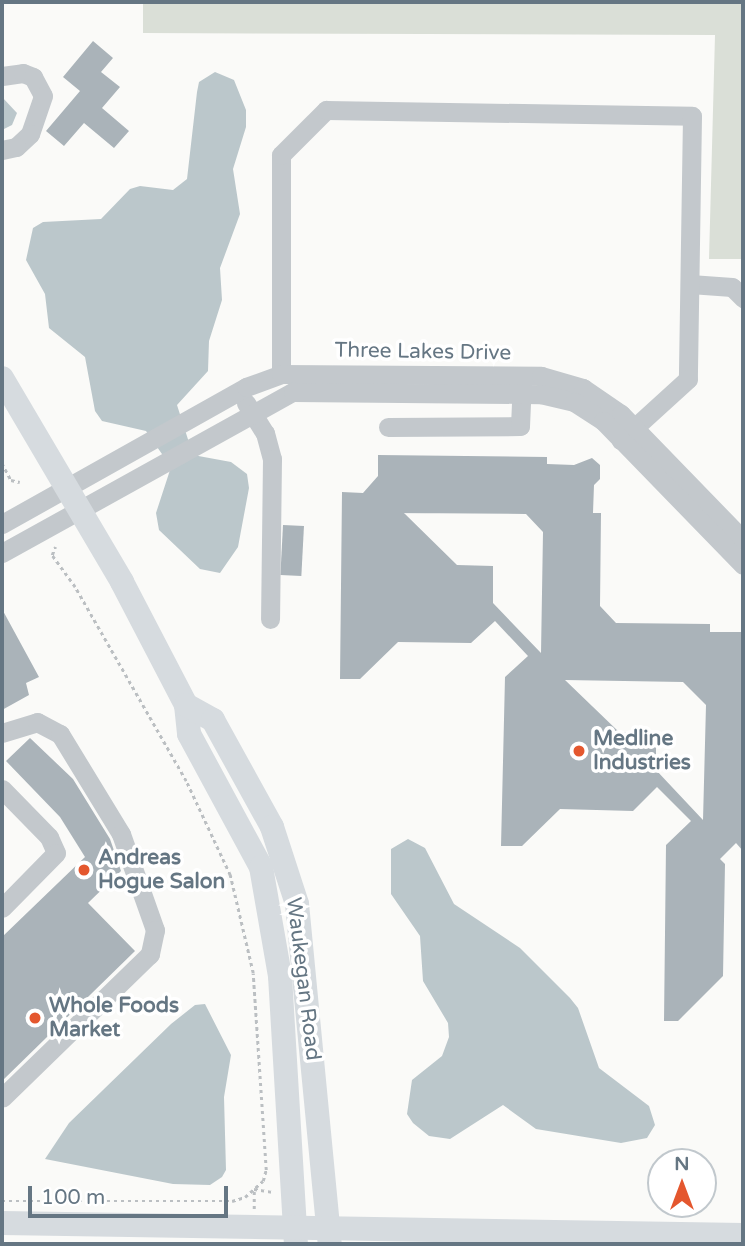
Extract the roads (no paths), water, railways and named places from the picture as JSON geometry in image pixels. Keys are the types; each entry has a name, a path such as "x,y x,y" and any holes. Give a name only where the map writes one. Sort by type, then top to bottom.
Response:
{"main road":[{"name":"Waukegan Road","path":"2,378 81,510 186,705 188,734 261,867 279,976 296,1236"},
{"name":"Waukegan Road","path":"186,705 213,720 272,827 297,904 329,1236"},
{"path":"2,1223 296,1236 743,1235"}],"street":[{"path":"2,76 23,73 33,77 43,96 30,134 16,147 2,150"},
{"path":"281,374 281,155 326,110 692,116 688,379 628,434"},
{"path":"690,284 732,287 743,298"},
{"name":"Three Lakes Drive","path":"2,524 240,391 281,374 522,385 559,397 587,408 628,434 743,540"},
{"path":"388,427 520,426 522,385"},
{"name":"Three Lakes Drive","path":"2,553 251,412 293,392 522,385"},
{"path":"240,391 265,433 272,459 270,619"},
{"name":"Three Lakes Drive","path":"628,434 743,565"},
{"path":"2,733 37,722 60,734 121,834 155,930 150,954 2,1098"},
{"path":"2,789 49,837 56,853 2,908"}],"place":[{"name":"Medline Industries","path":"579,751"},
{"name":"Andreas Hogue Salon","path":"84,870"},
{"name":"Whole Foods Market","path":"35,1018"}]}
